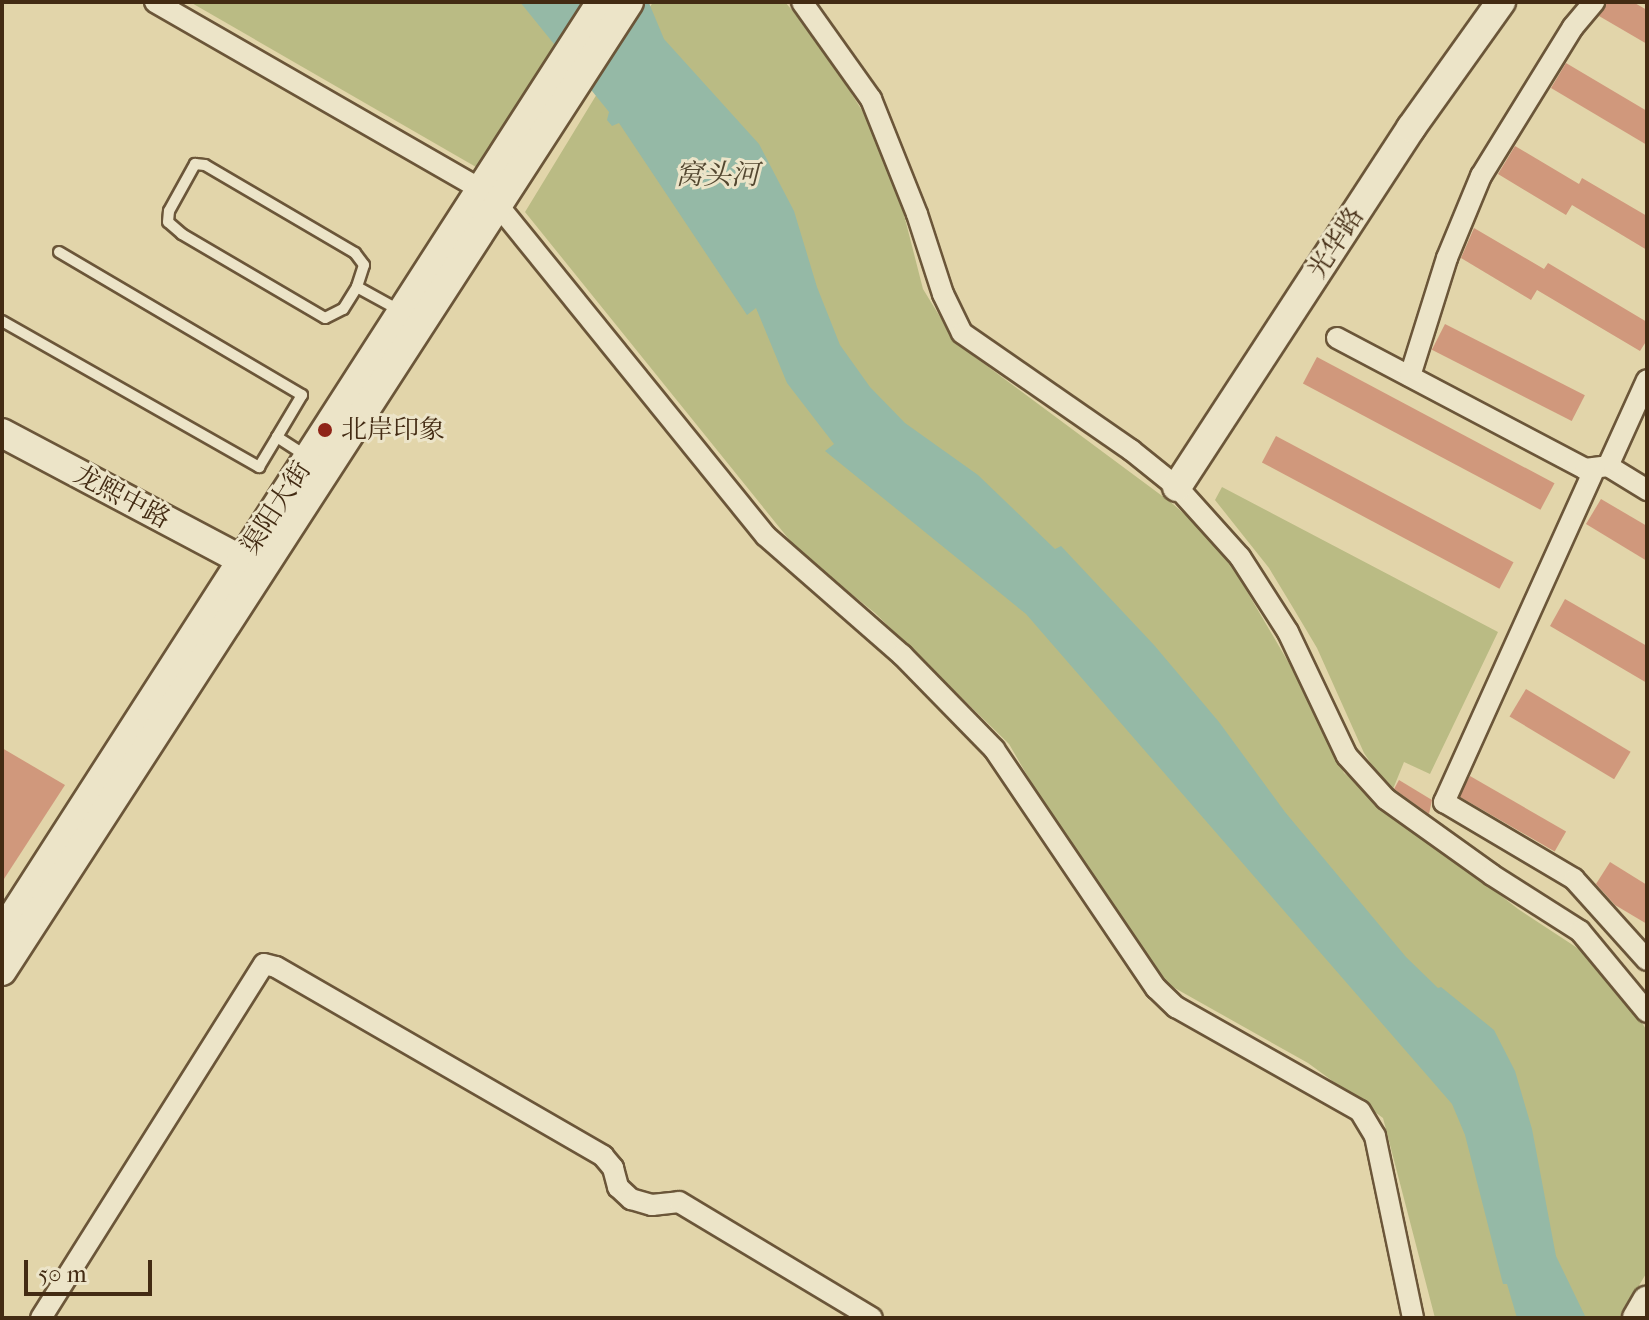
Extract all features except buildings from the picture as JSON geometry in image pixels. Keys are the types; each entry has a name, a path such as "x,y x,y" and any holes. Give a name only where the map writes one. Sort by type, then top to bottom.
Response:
{"main road":[{"name":"渠阳大街","path":"2,971 488,196 566,78 601,2"},
{"path":"566,78 629,2"},
{"name":"光华路","path":"1177,487 1411,128 1501,2"},
{"name":"渠阳大街","path":"2,933 401,311 488,196"},
{"name":"龙熙中路","path":"2,433 242,560"},
{"path":"1637,1318 1647,1301"}],"street":[{"path":"155,2 488,196 766,536 902,655 994,749 1156,988 1176,1007 1360,1111 1375,1136 1413,1318"},
{"path":"802,2 871,99 917,214 943,294 962,333 1131,450 1177,487 1240,557 1288,632 1347,756 1386,799 1492,875 1580,931 1647,1012"},
{"path":"1410,376 1447,258 1481,176 1573,27 1594,2"},
{"path":"1337,338 1585,469 1602,467 1647,490"},
{"path":"1647,380 1602,467 1444,802 1574,879 1647,960"},
{"path":"41,1318 264,964 276,967 603,1156 613,1168 618,1187 631,1199 652,1205 679,1202 872,1318"}],"lane":[{"path":"195,164 205,165 355,253 364,265 357,287 343,309 325,318 182,234 168,222 169,211 195,164"},
{"path":"2,321 259,467 302,395 59,252"},
{"path":"357,287 401,311"},
{"path":"277,437 308,457"}],"green space":[{"path":"190,2 584,2 476,167"},
{"path":"653,2 785,2 819,42 868,120 901,203 923,289 956,343 1173,504 1221,547 1304,689 1344,773 1518,909 1585,953 1638,1016 1647,1031 1647,1272 1620,1318 1435,1318 1383,1118 1308,1063 1164,982 1064,839 1009,744 875,613 800,553 525,212"},
{"path":"1222,487 1498,632 1430,774 1404,762 1391,794 1364,753 1317,648 1292,606 1269,568 1215,500"}],"water":[{"name":"窝头河","path":"520,2 649,3 664,39 759,144 794,211 817,287 840,345 870,387 905,423 978,475 1055,549 1061,546 1154,645 1219,722 1285,812 1406,957 1438,988 1441,987 1494,1030 1515,1071 1532,1129 1556,1256 1586,1318 1517,1318 1507,1284 1503,1284 1465,1135 1452,1104 1026,614 825,451 834,444 787,383 756,308 747,315 619,123 612,126 607,120 609,112"}],"place":[{"name":"北岸印象","path":"325,430"}]}
